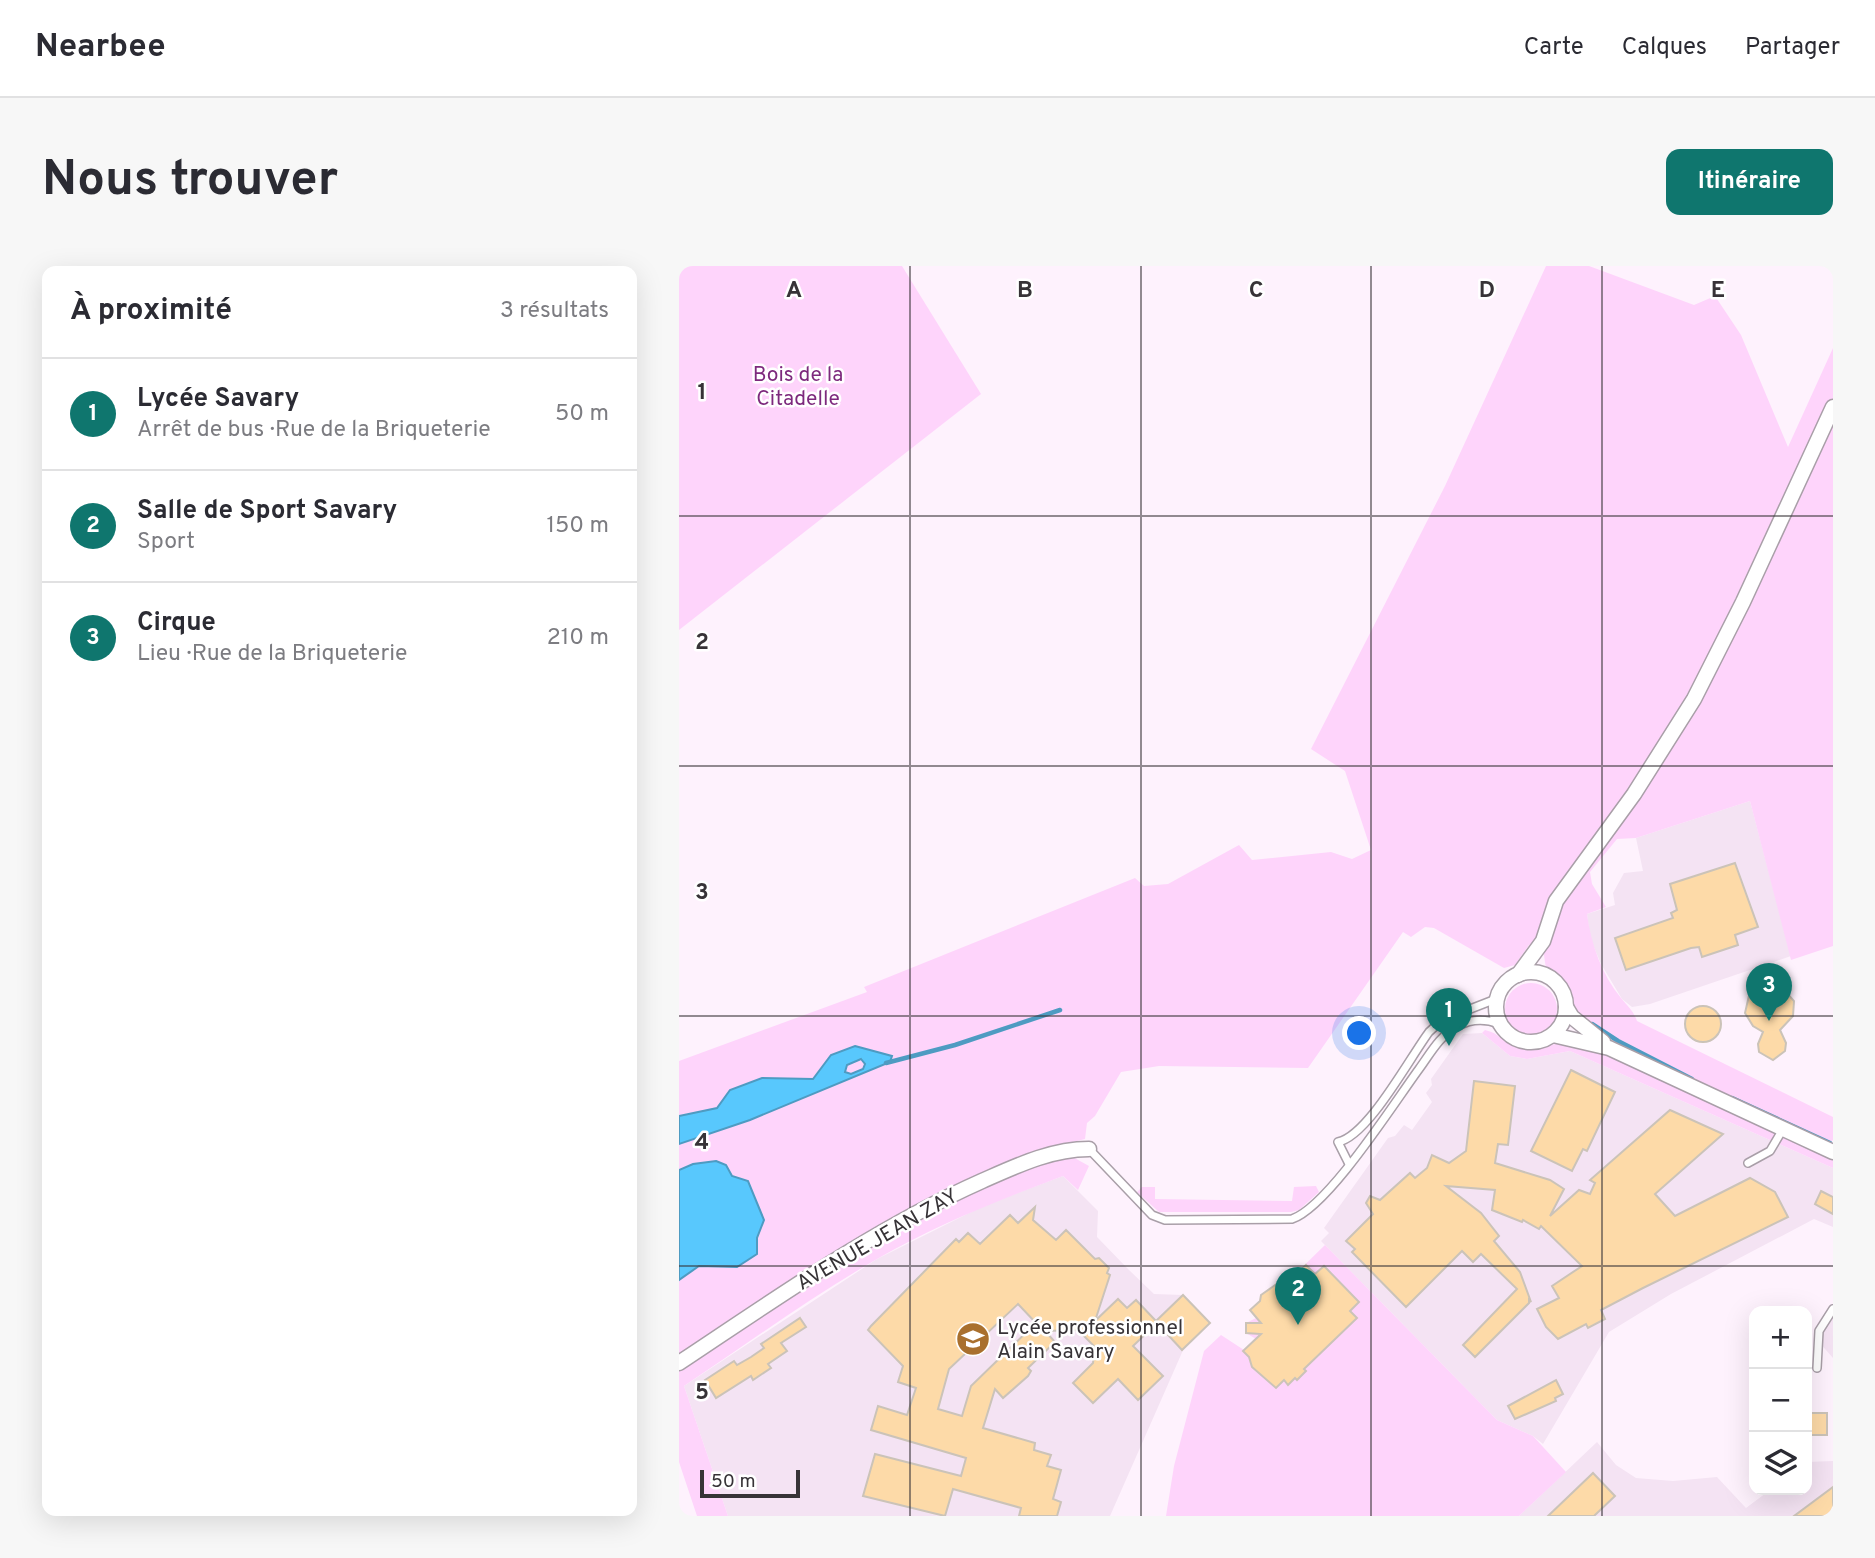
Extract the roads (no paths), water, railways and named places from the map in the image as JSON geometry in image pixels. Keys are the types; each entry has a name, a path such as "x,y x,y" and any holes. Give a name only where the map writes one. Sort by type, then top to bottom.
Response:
{"street":[{"path":"1547,976 1543,962 1543,941 1556,901 1635,794 1694,699 1743,602 1833,407"},
{"path":"1518,975 1543,941"},
{"path":"1566,1007 1563,1023 1553,1035 1539,1042 1523,1042 1509,1036 1499,1024 1496,999 1506,982 1518,975 1533,972 1547,976 1560,987 1566,1007 1583,1027 1609,1048"},
{"path":"1553,1035 1609,1048 1833,1152"},
{"name":"AVENUE JEAN ZAY","path":"679,1363 822,1269 931,1203 1045,1156 1071,1149 1089,1149"}],"lane":[{"path":"1349,1164 1338,1142 1349,1140 1367,1124 1429,1032 1442,1020 1496,999"},
{"path":"1089,1149 1104,1168 1122,1182 1152,1215 1165,1220 1292,1219 1301,1216 1316,1203 1349,1164 1445,1035 1472,1021 1499,1024"},
{"path":"1748,1163 1770,1151 1783,1129"},
{"path":"1817,1368 1819,1331 1833,1309"}],"water":[{"path":"855,1046 892,1056 890,1062 750,1120 679,1144 679,1116 717,1108 730,1090 762,1078 813,1079 831,1055","holes":["861,1059 865,1064 863,1069 851,1074 845,1072 847,1065"]},
{"path":"716,1161 726,1165 732,1176 748,1181 764,1220 757,1238 757,1254 737,1267 699,1266 679,1280 679,1170 693,1164"}],"waterway":[{"path":"886,1063 955,1045 1060,1010"},
{"path":"1592,1024 1618,1041 1692,1079"},
{"path":"1732,1098 1830,1143"}],"place":[{"name":"Cirque","path":"1769,1021"},
{"name":"Lycée Savary","path":"1449,1046"},
{"name":"Salle de Sport Savary","path":"1298,1325"},
{"name":"Lycée professionnel Alain Savary","path":"973,1339"}],"park label":[{"name":"Bois de la Citadelle","path":"798,386"}]}
